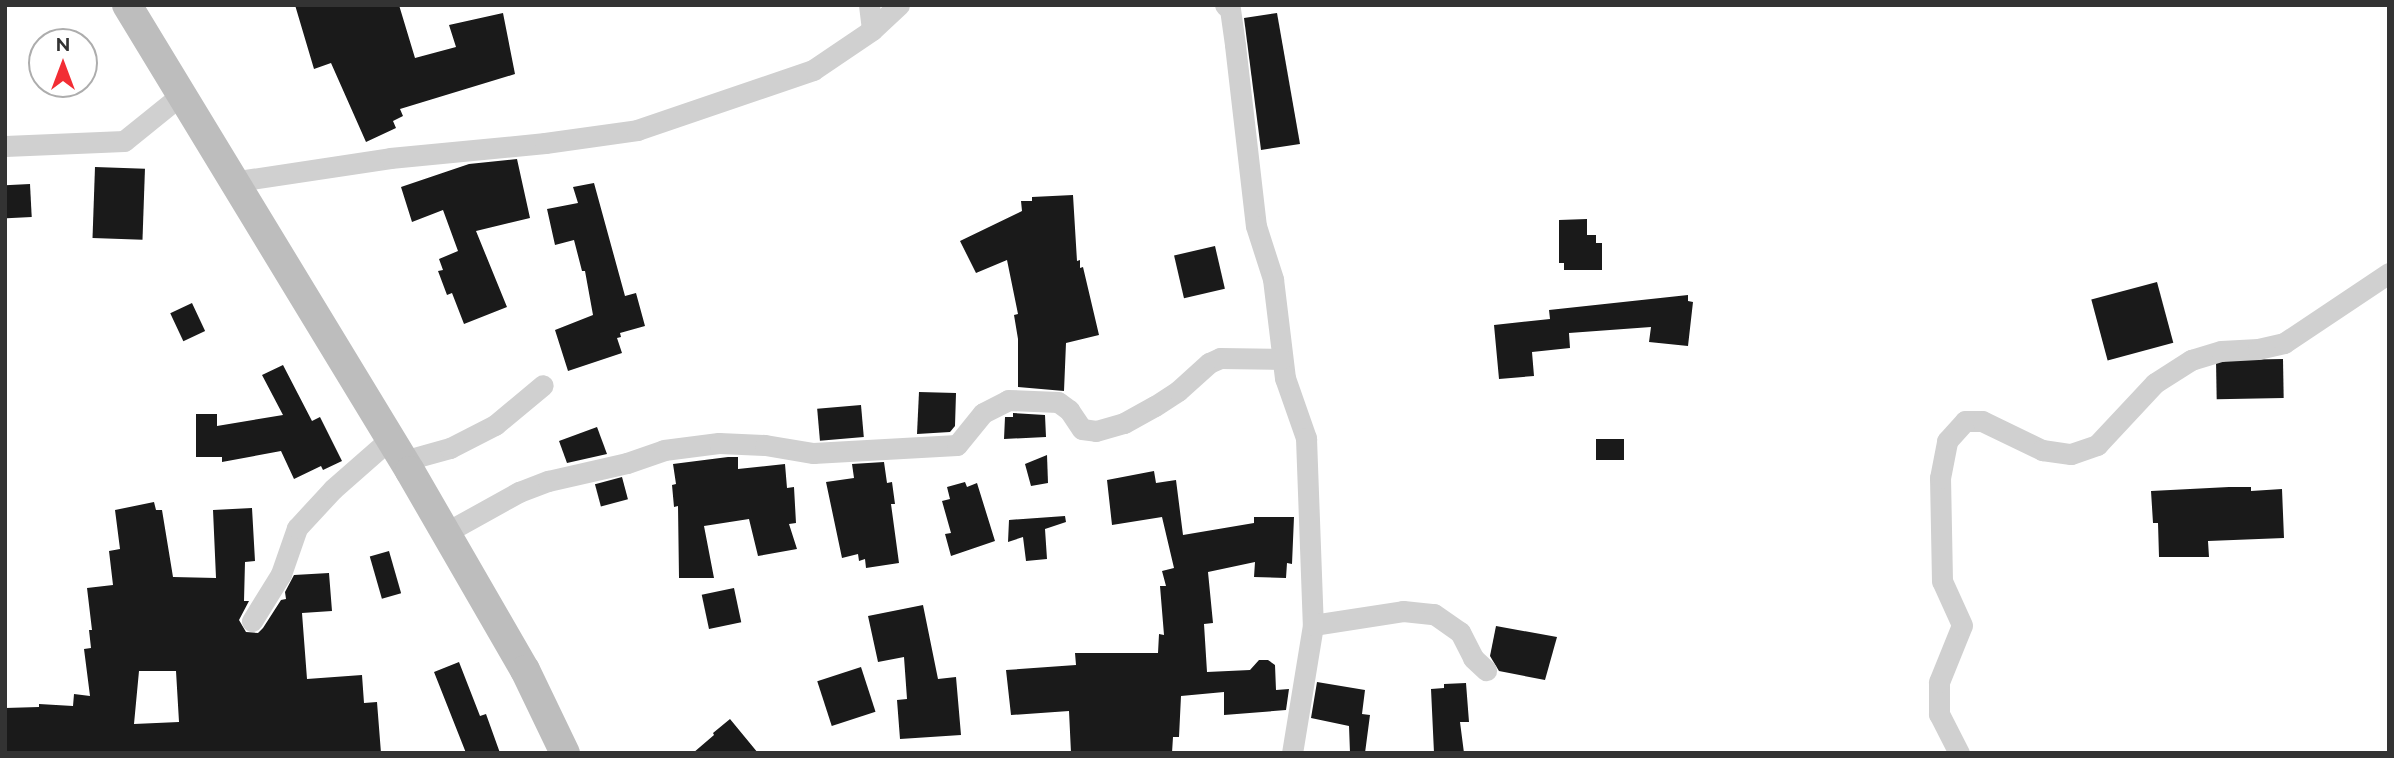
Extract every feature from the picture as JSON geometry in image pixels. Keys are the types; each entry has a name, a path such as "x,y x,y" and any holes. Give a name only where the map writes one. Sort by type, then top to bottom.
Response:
{"main road":[{"path":"127,5 445,533 525,670 565,753"}],"street":[{"path":"869,5 872,30"},
{"path":"233,182 390,158 545,143 637,130 813,70 872,30 900,5"},
{"path":"1228,7 1256,226 1273,279 1285,378 1306,438 1313,625 1292,753"},
{"path":"5,146 124,141 181,95"},
{"path":"1959,753 1939,713 1939,682 1962,625 1942,581 1940,478 1947,441 1965,421 1982,421 2042,450 2071,454 2097,445 2155,383 2191,360 2221,351 2258,349 2284,343 2389,273"},
{"path":"445,533 519,492 548,481 627,463 664,450 719,443 813,453 957,444 983,413 1008,400 1058,402 1069,410 1082,429 1096,430 1124,423 1155,406 1220,358 1282,359"},
{"path":"252,621 281,574 298,528 333,489 396,450 450,448 495,425 543,385"},
{"path":"1313,625 1403,611 1434,614 1460,632 1473,657 1486,670"}],"building":[{"path":"295,5 399,5 415,58 456,47 449,25 503,13 515,74 400,109 403,116 393,121 396,128 366,142 331,63 314,69"},
{"path":"1277,13 1300,144 1261,150 1244,18"},
{"path":"517,159 530,218 476,231 507,307 464,324 452,293 447,295 438,271 443,270 439,259 458,251 443,210 412,222 401,187 469,164"},
{"path":"95,167 145,169 142,240 93,238"},
{"path":"594,183 625,296 636,293 645,326 620,333 621,337 617,338 622,353 568,371 555,330 593,315 585,271 582,271 574,240 555,245 547,209 578,203 573,187"},
{"path":"30,184 32,217 7,218 5,185"},
{"path":"1073,195 1077,261 1080,260 1080,268 1083,267 1099,335 1066,343 1064,391 1018,387 1018,339 1014,315 1018,314 1007,260 976,273 960,241 1022,211 1021,201 1032,201 1032,197"},
{"path":"1587,219 1587,235 1596,235 1596,243 1602,243 1602,270 1564,270 1564,263 1559,263 1559,220"},
{"path":"1215,246 1225,289 1184,298 1174,255"},
{"path":"2157,282 2173,343 2108,360 2091,300"},
{"path":"1688,295 1688,301 1693,302 1688,346 1649,342 1651,327 1569,333 1570,348 1532,352 1534,376 1499,379 1494,325 1550,319 1549,310"},
{"path":"192,303 205,331 183,341 170,313"},
{"path":"2283,359 2284,398 2217,399 2216,360"},
{"path":"283,365 312,421 320,417 342,461 323,470 321,466 294,479 281,451 222,462 222,457 196,457 196,414 217,414 217,426 283,415 262,375"},
{"path":"919,392 956,393 955,426 950,432 917,434"},
{"path":"861,405 864,437 820,441 817,409"},
{"path":"1013,413 1045,415 1046,437 1004,439 1005,417 1013,417"},
{"path":"597,427 607,454 567,463 559,441"},
{"path":"1596,439 1624,439 1624,460 1596,460"},
{"path":"1047,455 1048,483 1031,486 1025,464"},
{"path":"738,457 738,469 785,464 787,488 794,487 796,523 789,524 797,549 758,556 749,519 704,526 714,578 679,578 678,506 674,507 672,485 676,484 673,464"},
{"path":"884,462 887,483 892,482 895,504 891,504 899,563 866,568 865,559 859,561 858,554 842,558 826,482 854,478 852,464"},
{"path":"1154,471 1156,483 1176,480 1183,535 1254,523 1254,517 1294,517 1292,564 1287,563 1286,578 1254,577 1255,562 1208,572 1213,623 1204,624 1207,672 1250,670 1259,660 1268,660 1275,665 1276,690 1289,689 1286,710 1224,715 1224,692 1181,696 1179,737 1173,737 1172,753 1071,753 1069,711 1011,715 1006,670 1076,665 1075,653 1158,653 1159,634 1164,635 1160,586 1166,586 1162,571 1174,568 1162,517 1112,525 1107,480"},
{"path":"622,477 628,499 601,506 595,484"},
{"path":"965,482 967,487 977,483 995,541 951,556 945,534 951,533 942,501 950,499 947,487"},
{"path":"2251,487 2251,491 2282,489 2284,538 2208,541 2209,557 2159,557 2158,523 2153,523 2151,491"},
{"path":"154,502 156,510 162,510 173,577 216,578 213,510 252,508 255,561 245,562 244,601 249,601 239,620 246,632 258,633 263,628 281,600 286,599 285,592 294,575 329,573 332,611 302,613 307,679 362,675 364,703 377,702 381,753 5,751 5,708 39,707 39,704 73,706 74,694 90,696 84,649 91,648 89,630 92,630 87,588 113,585 109,551 120,549 115,510","holes":["139,671 176,671 179,722 134,724"]},
{"path":"1065,516 1066,522 1045,529 1047,559 1026,561 1023,537 1008,542 1009,520"},
{"path":"389,551 401,593 382,599 370,557"},
{"path":"734,588 741,622 709,629 702,595"},
{"path":"923,605 938,679 956,677 961,735 900,739 897,700 907,699 904,657 878,662 868,616"},
{"path":"1496,626 1557,637 1545,680 1499,671 1490,656"},
{"path":"459,662 480,716 486,714 500,753 466,753 434,672"},
{"path":"861,667 876,712 832,726 817,681"},
{"path":"1317,682 1365,690 1362,714 1370,715 1365,753 1350,753 1349,726 1311,718"},
{"path":"1466,683 1469,722 1460,722 1464,753 1434,753 1431,689 1444,688 1444,684"},
{"path":"730,719 758,753 693,753 714,735 713,733"}]}
